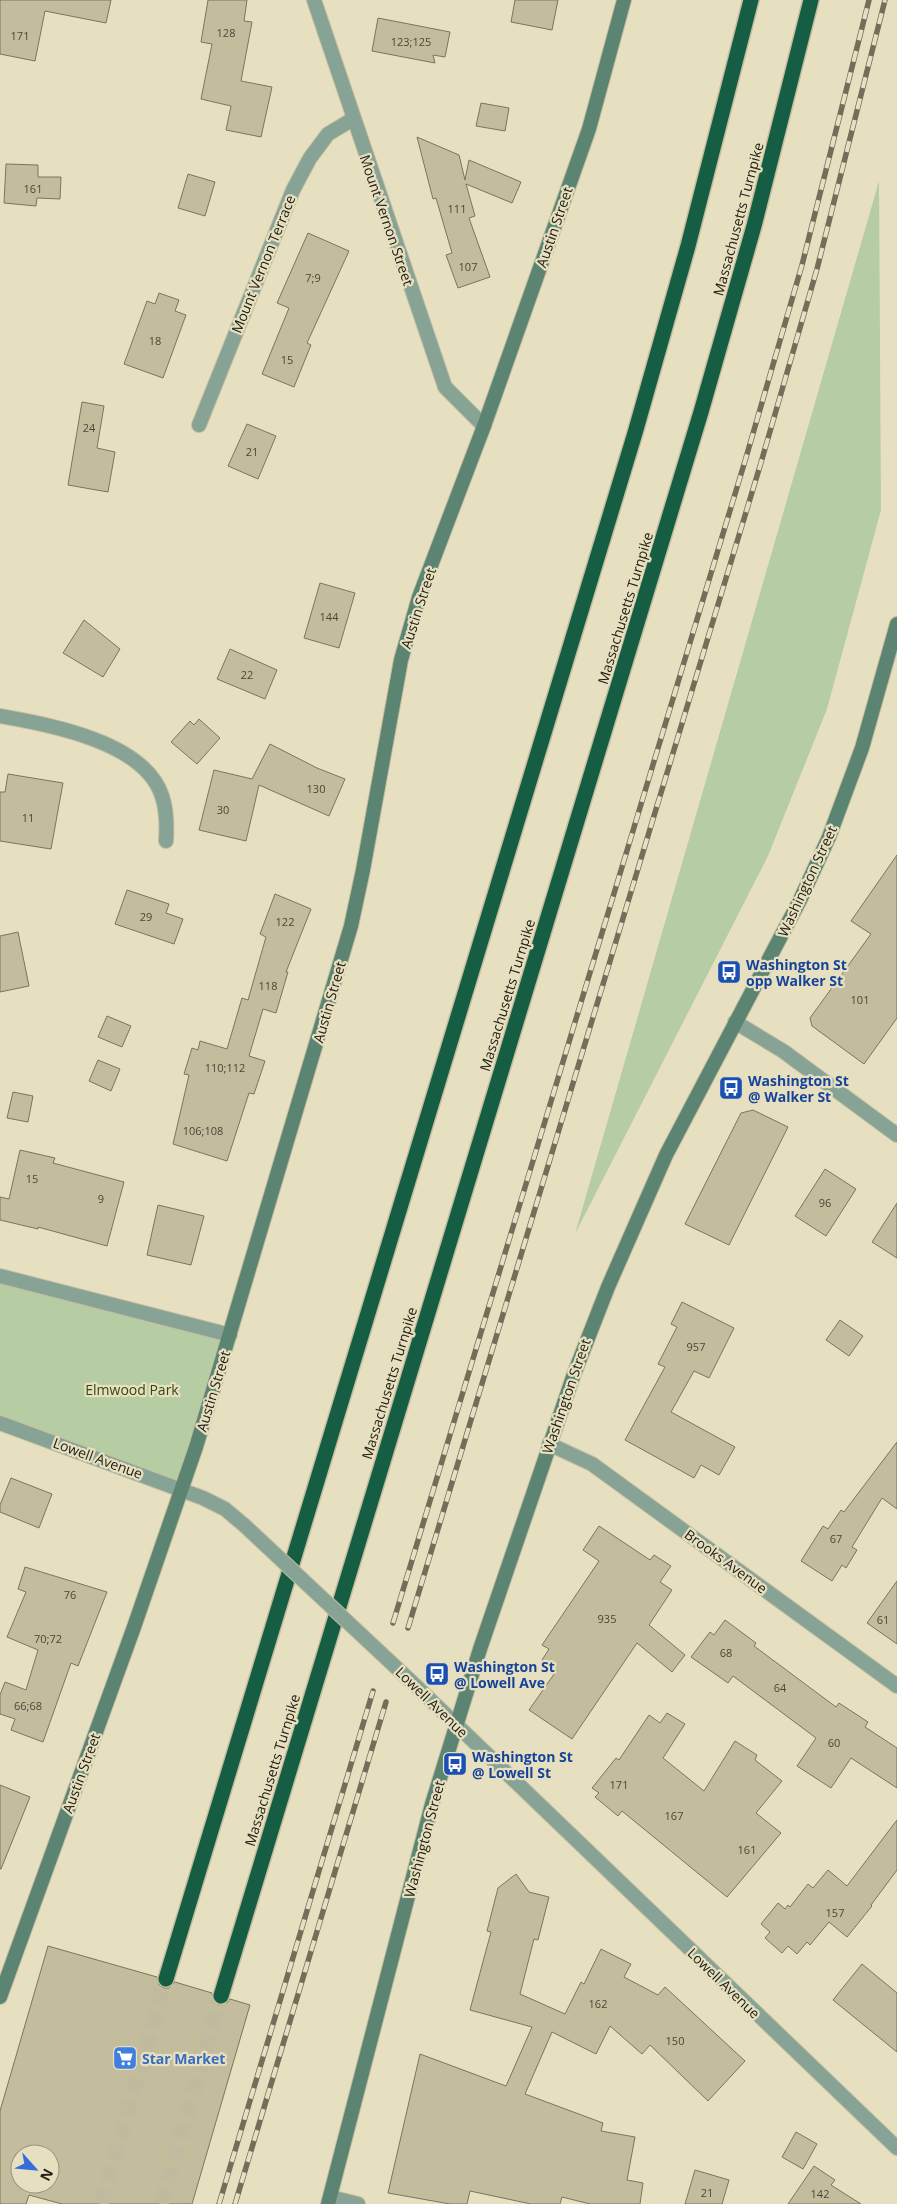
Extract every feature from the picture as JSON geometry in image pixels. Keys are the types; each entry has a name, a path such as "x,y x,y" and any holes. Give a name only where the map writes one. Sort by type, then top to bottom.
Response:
{"highway":[{"path":"166,1980 634,433 688,246 751,0"},
{"name":"Massachusetts Turnpike","path":"221,1996 704,402 754,226 810,0"}],"main road":[{"name":"Austin Street","path":"0,1997 182,1489 230,1335 351,926 401,660 420,597 484,426 589,129 624,0"},
{"name":"Washington Street","path":"329,2201 432,1804 480,1649 549,1444 590,1330 628,1239 677,1133 800,900 838,815 862,748 895,640 897,624"}],"street":[{"name":"Mount Vernon Street","path":"314,0 445,387 484,426"},
{"name":"Mount Vernon Terrace","path":"200,426 293,190 310,158 328,134 353,119"},
{"path":"0,716 56,729 100,742 120,749 137,760 152,777 162,794 167,816 166,841"},
{"path":"735,1022 778,1048 897,1135"},
{"path":"0,1276 230,1335"},
{"name":"Lowell Avenue","path":"0,1423 182,1489 214,1503 244,1525 417,1687 897,2148"},
{"name":"Brooks Avenue","path":"549,1444 592,1464 897,1686"},
{"path":"329,2201 358,2204"}],"green space":[{"path":"879,181 881,510 827,709 768,856 575,1234"},
{"name":"Elmwood Park","path":"0,1276 230,1335 182,1489 0,1423"}],"building":[{"path":"0,0 111,0 106,23 45,11 35,61 0,54"},
{"path":"208,0 247,0 244,21 252,22 241,81 272,87 261,137 226,130 231,106 201,99 212,44 201,42"},
{"path":"515,0 558,0 552,30 511,22"},
{"path":"378,18 450,32 445,57 433,55 435,63 372,51"},
{"path":"481,103 509,108 505,131 476,126"},
{"path":"417,137 459,155 465,180 469,160 521,182 512,203 466,184 475,216 469,218 490,277 458,288 446,255 452,253 436,198 433,199"},
{"path":"6,164 38,165 38,177 61,177 60,199 37,198 36,206 4,203"},
{"path":"188,174 215,182 205,216 178,208"},
{"path":"308,233 349,251 307,343 311,345 294,387 262,374 289,308 277,303"},
{"path":"159,293 179,300 175,311 186,315 163,378 124,364 147,301 155,304"},
{"path":"82,402 104,406 97,448 115,452 108,492 68,485"},
{"path":"247,424 276,436 258,479 228,466"},
{"path":"320,583 355,593 339,648 304,638"},
{"path":"84,620 120,649 103,677 63,653"},
{"path":"230,649 277,670 265,699 217,679"},
{"path":"199,719 220,738 197,764 171,742 190,721 194,725"},
{"path":"270,744 317,768 345,779 329,816 259,785 246,841 199,830 214,770 252,779"},
{"path":"8,774 63,783 51,849 0,841 0,792 5,792"},
{"path":"897,855 897,1018 864,1064 812,1026 810,1018 871,934 851,921"},
{"path":"127,890 169,904 166,913 183,919 174,944 115,924"},
{"path":"275,894 311,909 286,972 288,972 276,1013 263,1009 249,1056 265,1061 254,1094 249,1093 227,1161 173,1144 189,1075 184,1074 192,1048 198,1050 200,1041 227,1049 242,998 248,1000 266,937 260,934"},
{"path":"18,932 29,986 0,992 0,936"},
{"path":"107,1016 131,1026 122,1047 98,1037"},
{"path":"98,1060 120,1069 111,1091 89,1081"},
{"path":"13,1092 33,1096 28,1122 7,1118"},
{"path":"753,1110 788,1127 729,1245 685,1224 741,1113"},
{"path":"20,1150 55,1158 53,1163 124,1182 107,1246 38,1227 38,1229 0,1220 0,1197 9,1199"},
{"path":"825,1169 856,1189 826,1236 795,1216"},
{"path":"897,1203 897,1258 872,1242"},
{"path":"158,1205 204,1216 191,1265 147,1255"},
{"path":"682,1302 734,1328 709,1378 694,1371 671,1412 735,1447 719,1475 701,1465 694,1478 625,1440 665,1367 658,1364 677,1327 671,1324"},
{"path":"840,1320 863,1336 849,1356 826,1340"},
{"path":"897,1442 897,1509 882,1498 852,1547 857,1550 846,1568 842,1565 832,1581 801,1561 823,1526 828,1529 841,1510 844,1512"},
{"path":"11,1478 52,1494 39,1528 0,1512 0,1505"},
{"path":"599,1526 650,1560 654,1555 671,1566 660,1582 672,1590 649,1625 685,1655 672,1672 637,1643 572,1739 529,1710 557,1670 542,1660 549,1649 542,1645 599,1561 583,1550"},
{"path":"25,1567 107,1592 78,1666 71,1663 43,1742 11,1730 15,1719 0,1714 0,1695 5,1682 26,1690 38,1650 7,1637 26,1592 18,1589"},
{"path":"897,1581 897,1644 867,1623"},
{"path":"725,1620 756,1643 754,1646 836,1707 839,1703 868,1722 865,1727 897,1748 897,1788 851,1758 831,1788 797,1766 816,1738 733,1676 728,1683 691,1657 710,1632 714,1635"},
{"path":"667,1713 685,1724 663,1758 704,1791 735,1741 757,1755 755,1760 782,1781 756,1813 781,1833 727,1897 622,1811 618,1816 595,1797 599,1793 592,1788 616,1758 619,1760 649,1715 660,1723"},
{"path":"0,1785 30,1797 1,1869 0,1869"},
{"path":"897,1820 897,1870 847,1937 829,1922 810,1945 807,1942 797,1954 788,1946 782,1953 765,1938 770,1932 761,1924 778,1903 785,1909 788,1905 790,1907 808,1884 813,1888 828,1870 847,1886"},
{"path":"516,1874 529,1892 549,1897 538,1940 534,1939 520,1994 565,2014 581,1982 584,1984 601,1949 631,1964 624,1977 658,1995 665,1987 745,2061 708,2101 650,2045 642,2054 610,2026 596,2054 552,2032 525,2094 603,2123 601,2131 635,2137 627,2180 643,2183 640,2204 590,2204 562,2197 560,2204 531,2204 470,2191 467,2204 450,2204 388,2193 420,2054 506,2086 532,2027 470,2010 491,1932 487,1931 498,1888"},
{"name":"Star Market","path":"48,1946 157,1977 159,1985 164,1988 169,1988 175,1982 212,1993 214,2002 219,2005 227,2003 230,1999 250,2005 192,2204 62,2204 29,2195 26,2204 0,2204 0,2111"},
{"path":"862,1964 897,1993 897,2052 833,2000"},
{"path":"796,2132 817,2144 803,2169 782,2157"},
{"path":"814,2166 835,2180 831,2185 861,2204 788,2204"},
{"path":"695,2170 729,2180 722,2204 685,2204"}],"tunnel":[{"path":"101,2204 166,1979"},
{"path":"161,2204 221,1996"}],"railway":[{"path":"393,1623 745,461 802,265 869,0"},
{"path":"408,1628 760,466 817,269 885,0"},
{"path":"219,2204 373,1691"},
{"path":"235,2204 386,1702"}],"place":[{"name":"Washington St opp Walker St","path":"729,972"},
{"name":"Washington St @ Walker St","path":"731,1088"},
{"name":"Washington St @ Lowell Ave","path":"437,1674"},
{"name":"Washington St @ Lowell St","path":"455,1764"},
{"name":"Star Market","path":"125,2058"}]}
